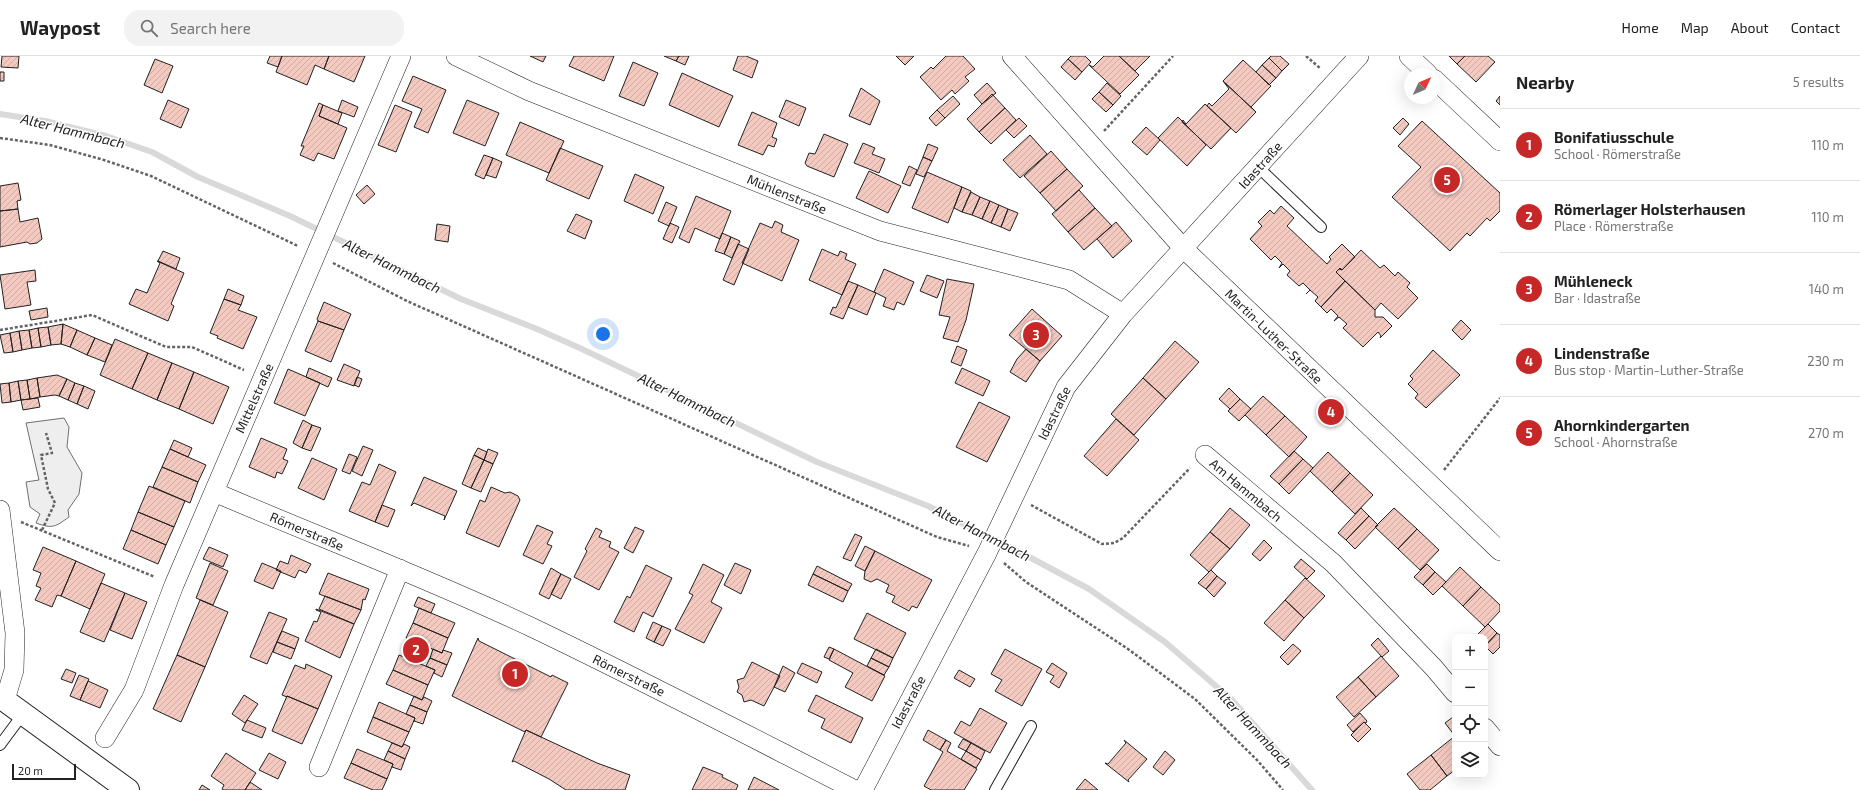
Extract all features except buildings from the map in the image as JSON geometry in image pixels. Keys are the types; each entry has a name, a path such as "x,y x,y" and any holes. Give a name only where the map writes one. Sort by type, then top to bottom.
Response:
{"main road":[{"path":"2,698 128,790"}],"street":[{"name":"Mittelstraße","path":"105,738 134,690 174,585 401,56"},
{"name":"Mühlenstraße","path":"456,56 529,91 880,231 1069,280 1123,314"},
{"name":"Martin-Luther-Straße","path":"1012,56 1184,249 1432,487 1499,549"},
{"name":"Idastraße","path":"863,790 988,549 1066,387 1123,314 1359,56"},
{"path":"1409,56 1422,68"},
{"path":"1440,85 1500,141"},
{"name":"Am Hammbach","path":"1206,456 1333,563 1434,668 1452,689"},
{"name":"Römerstraße","path":"214,492 400,569 530,626 648,684 855,790"},
{"path":"0,511 15,633 14,670 2,698"},
{"path":"319,767 400,569"},
{"path":"1488,732 1500,746"}],"lane":[{"path":"1258,167 1322,227"},
{"path":"0,745 23,714"},
{"path":"995,790 1032,726"}],"path":[{"path":"1092,144 1173,56"},
{"path":"0,138 50,144 151,176 319,250 407,301 937,536 988,549 1026,582 1128,649 1195,699 1257,760 1283,790"},
{"path":"0,330 92,315 166,346 192,347 263,378"},
{"path":"1432,487 1500,398"},
{"path":"42,530 55,503 48,489 42,455 52,452 46,433"},
{"name":"Am Hammbach","path":"1011,503 1102,544 1114,543 1123,538 1175,482 1206,456"},
{"path":"0,511 174,585"}],"shaded area":[{"path":"64,418 69,427 67,447 82,473 79,494 68,510 69,517 57,525 46,526 36,523 40,514 30,507 26,482 39,480 26,423"}],"waterway":[{"name":"Alter Hammbach","path":"0,114 45,121 106,136 152,152 198,177 290,216 461,299 537,329 582,349 817,462 928,506 1031,558 1089,589 1165,642 1232,700 1312,790"}],"place":[{"name":"Ahornkindergarten","path":"1447,180"},
{"name":"Mühleneck","path":"1036,335"},
{"name":"Lindenstraße","path":"1331,412"},
{"name":"Römerlager Holsterhausen","path":"416,650"},
{"name":"Bonifatiusschule","path":"515,674"}]}
